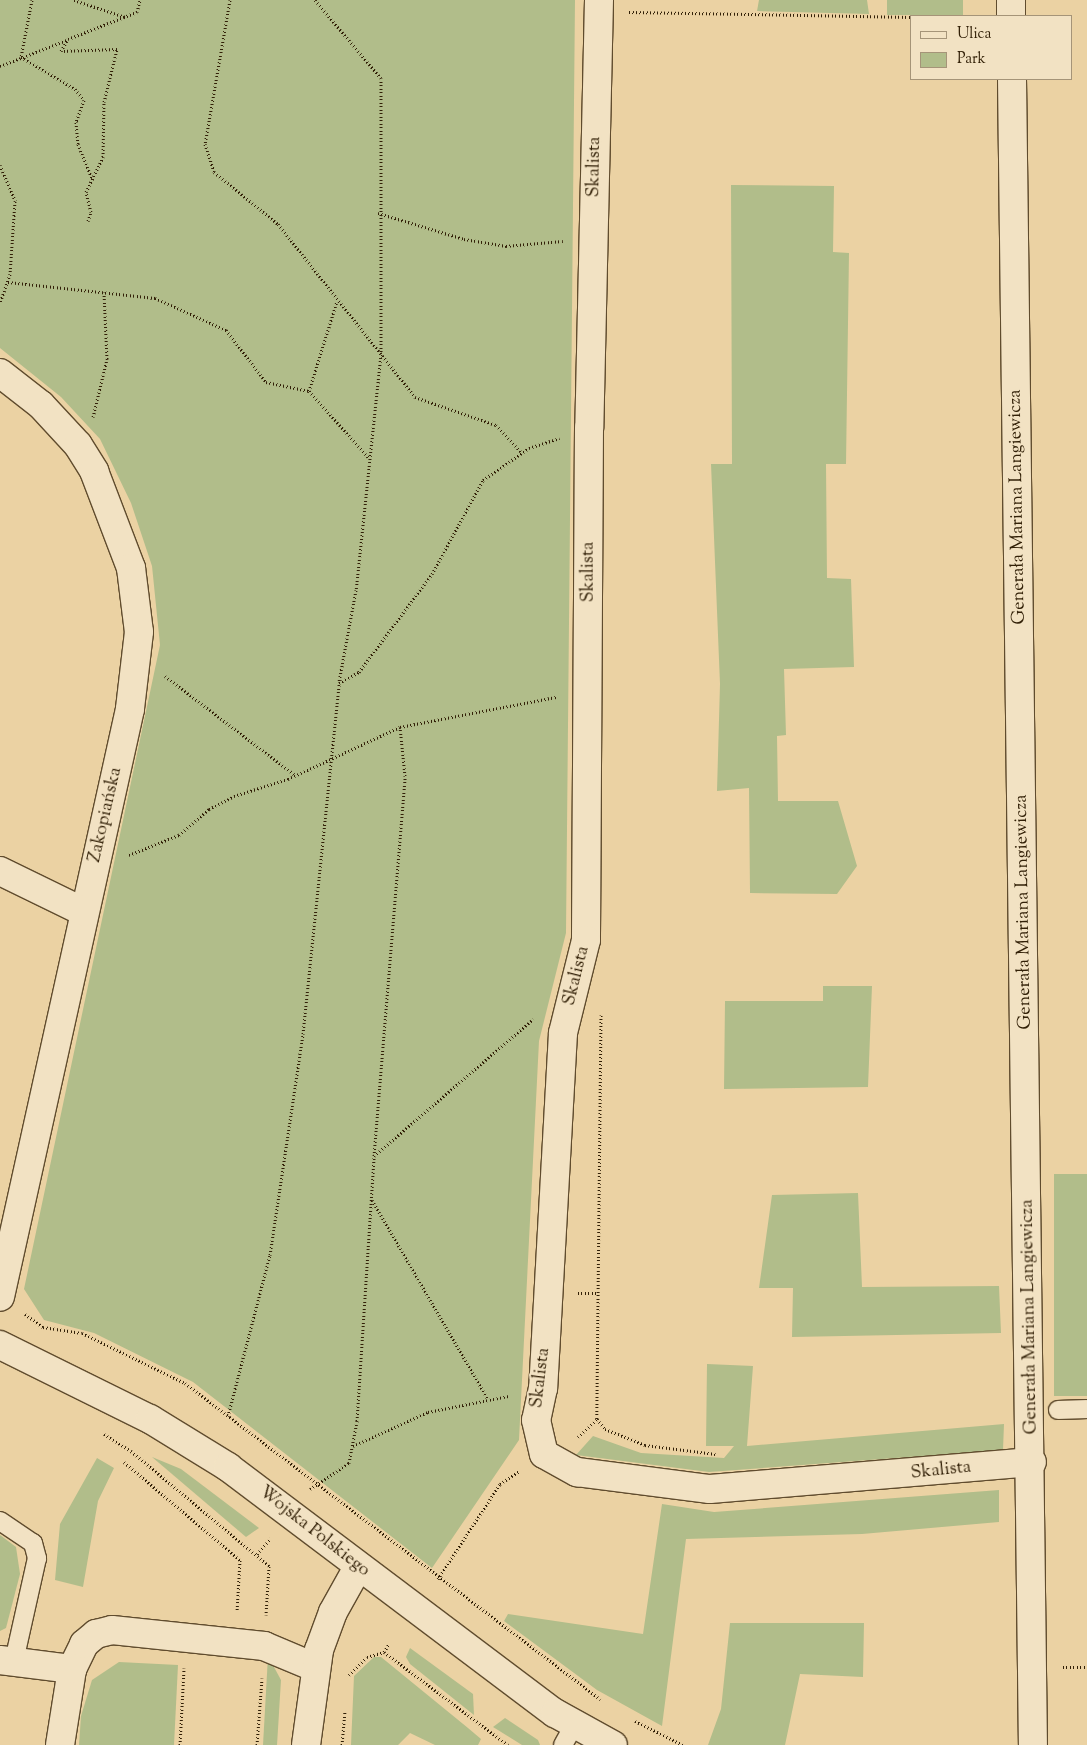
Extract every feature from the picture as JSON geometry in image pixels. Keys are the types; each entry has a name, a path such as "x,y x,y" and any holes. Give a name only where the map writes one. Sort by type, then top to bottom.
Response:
{"street":[{"path":"1011,0 1011,15"},
{"name":"Skalista","path":"610,6 594,237 589,428 589,691 586,940 562,1033 540,1402 536,1420 544,1454 576,1472 710,1489 1032,1462"},
{"name":"Generała Mariana Langiewicza","path":"1012,80 1032,1462 1033,1745"},
{"name":"Zakopiańska","path":"0,373 41,405 78,444 108,499 131,568 138,664 84,912 12,1303"},
{"path":"0,871 84,912"},
{"name":"Wojska Polskiego","path":"0,1344 175,1432 250,1482 569,1735 613,1745"},
{"path":"306,1745 314,1667 333,1612 358,1567"},
{"path":"60,1745 72,1669 84,1644 112,1630 264,1646 314,1667"},
{"path":"7,1660 72,1669"}],"lane":[{"path":"1058,1410 1087,1409"},
{"path":"0,1521 33,1543 37,1558 7,1660"}],"path":[{"path":"21,57 32,0"},
{"path":"74,0 126,17"},
{"path":"0,66 137,12 140,0"},
{"path":"230,0 206,144 214,172 278,224 415,397 496,425 522,453"},
{"path":"228,1416 272,1245 304,1034 329,756 339,683 356,590 381,354 378,213 381,78 315,0"},
{"path":"610,6 910,18"},
{"path":"68,39 64,53 117,49 104,102 103,156 86,192 91,212 88,221"},
{"path":"21,57 75,89 84,100 76,122 78,144 92,179"},
{"path":"0,165 15,201 8,282 0,303"},
{"path":"378,213 464,239 506,246 594,237"},
{"path":"8,282 155,298 226,330 266,382 310,391 369,458"},
{"path":"78,444 90,434 107,359 104,292"},
{"path":"310,391 337,300"},
{"path":"339,683 359,672 432,574 483,480 522,453 589,428"},
{"path":"138,664 152,667 295,775"},
{"path":"97,855 113,858 148,851 179,835 209,809 295,775 329,756 400,728 589,691"},
{"path":"310,1489 315,1483 349,1463 352,1446 405,776 400,728"},
{"path":"601,1009 597,1419 605,1429 645,1445 715,1454"},
{"path":"374,1156 536,1017"},
{"path":"372,1199 488,1399"},
{"path":"12,1303 36,1324 82,1333 175,1377 606,1704"},
{"path":"352,1446 428,1412 503,1395 540,1402"},
{"path":"98,1430 131,1451 270,1566 266,1615"},
{"path":"434,1583 500,1484 544,1454"},
{"path":"124,1462 240,1560 237,1613 243,1613"},
{"path":"257,1554 271,1538"},
{"path":"349,1674 366,1657 384,1652 390,1644"},
{"path":"384,1652 508,1745"},
{"path":"180,1745 184,1661"},
{"path":"1063,1667 1087,1667"},
{"path":"630,1718 684,1745"}],"green space":[{"path":"0,0 575,0 566,933 539,1041 519,1440 432,1568 193,1382 94,1333 44,1320 24,1289 160,645 152,566 131,503 100,439 61,397 0,348"},
{"path":"759,0 867,0 869,14 757,11"},
{"path":"887,0 963,0 963,15 887,15"},
{"path":"731,185 834,186 833,252 849,253 846,464 826,464 827,578 851,579 854,667 784,669 786,735 777,736 778,801 838,801 857,866 837,894 750,893 749,788 717,791 720,684 711,464 732,464"},
{"path":"823,986 872,986 868,1087 724,1089 725,1001 823,1001"},
{"path":"1054,1174 1087,1174 1087,1396 1054,1396"},
{"path":"858,1193 862,1287 999,1286 1001,1333 792,1337 793,1288 759,1288 772,1195"},
{"path":"707,1364 753,1366 747,1446 1004,1424 1003,1450 709,1472 576,1455 593,1436 641,1453 724,1458 734,1446 706,1446"},
{"path":"152,1457 181,1469 259,1528 246,1537"},
{"path":"97,1458 114,1468 98,1501 83,1587 55,1580 60,1524"},
{"path":"999,1490 999,1522 862,1534 686,1539 662,1726 597,1690 504,1621 508,1614 643,1634 662,1504 714,1512"},
{"path":"0,1535 16,1547 20,1574 6,1628 0,1631"},
{"path":"730,1623 864,1623 863,1677 800,1674 785,1745 708,1745 721,1709"},
{"path":"410,1648 473,1694 474,1715 410,1664 406,1657"},
{"path":"268,1656 281,1680 277,1745 263,1745"},
{"path":"374,1657 381,1657 481,1739 478,1745 435,1745 410,1733 398,1745 351,1745 354,1676"},
{"path":"119,1662 178,1665 174,1745 79,1745 81,1716 92,1680"},
{"path":"505,1718 538,1740 540,1745 522,1745 493,1727"}]}
